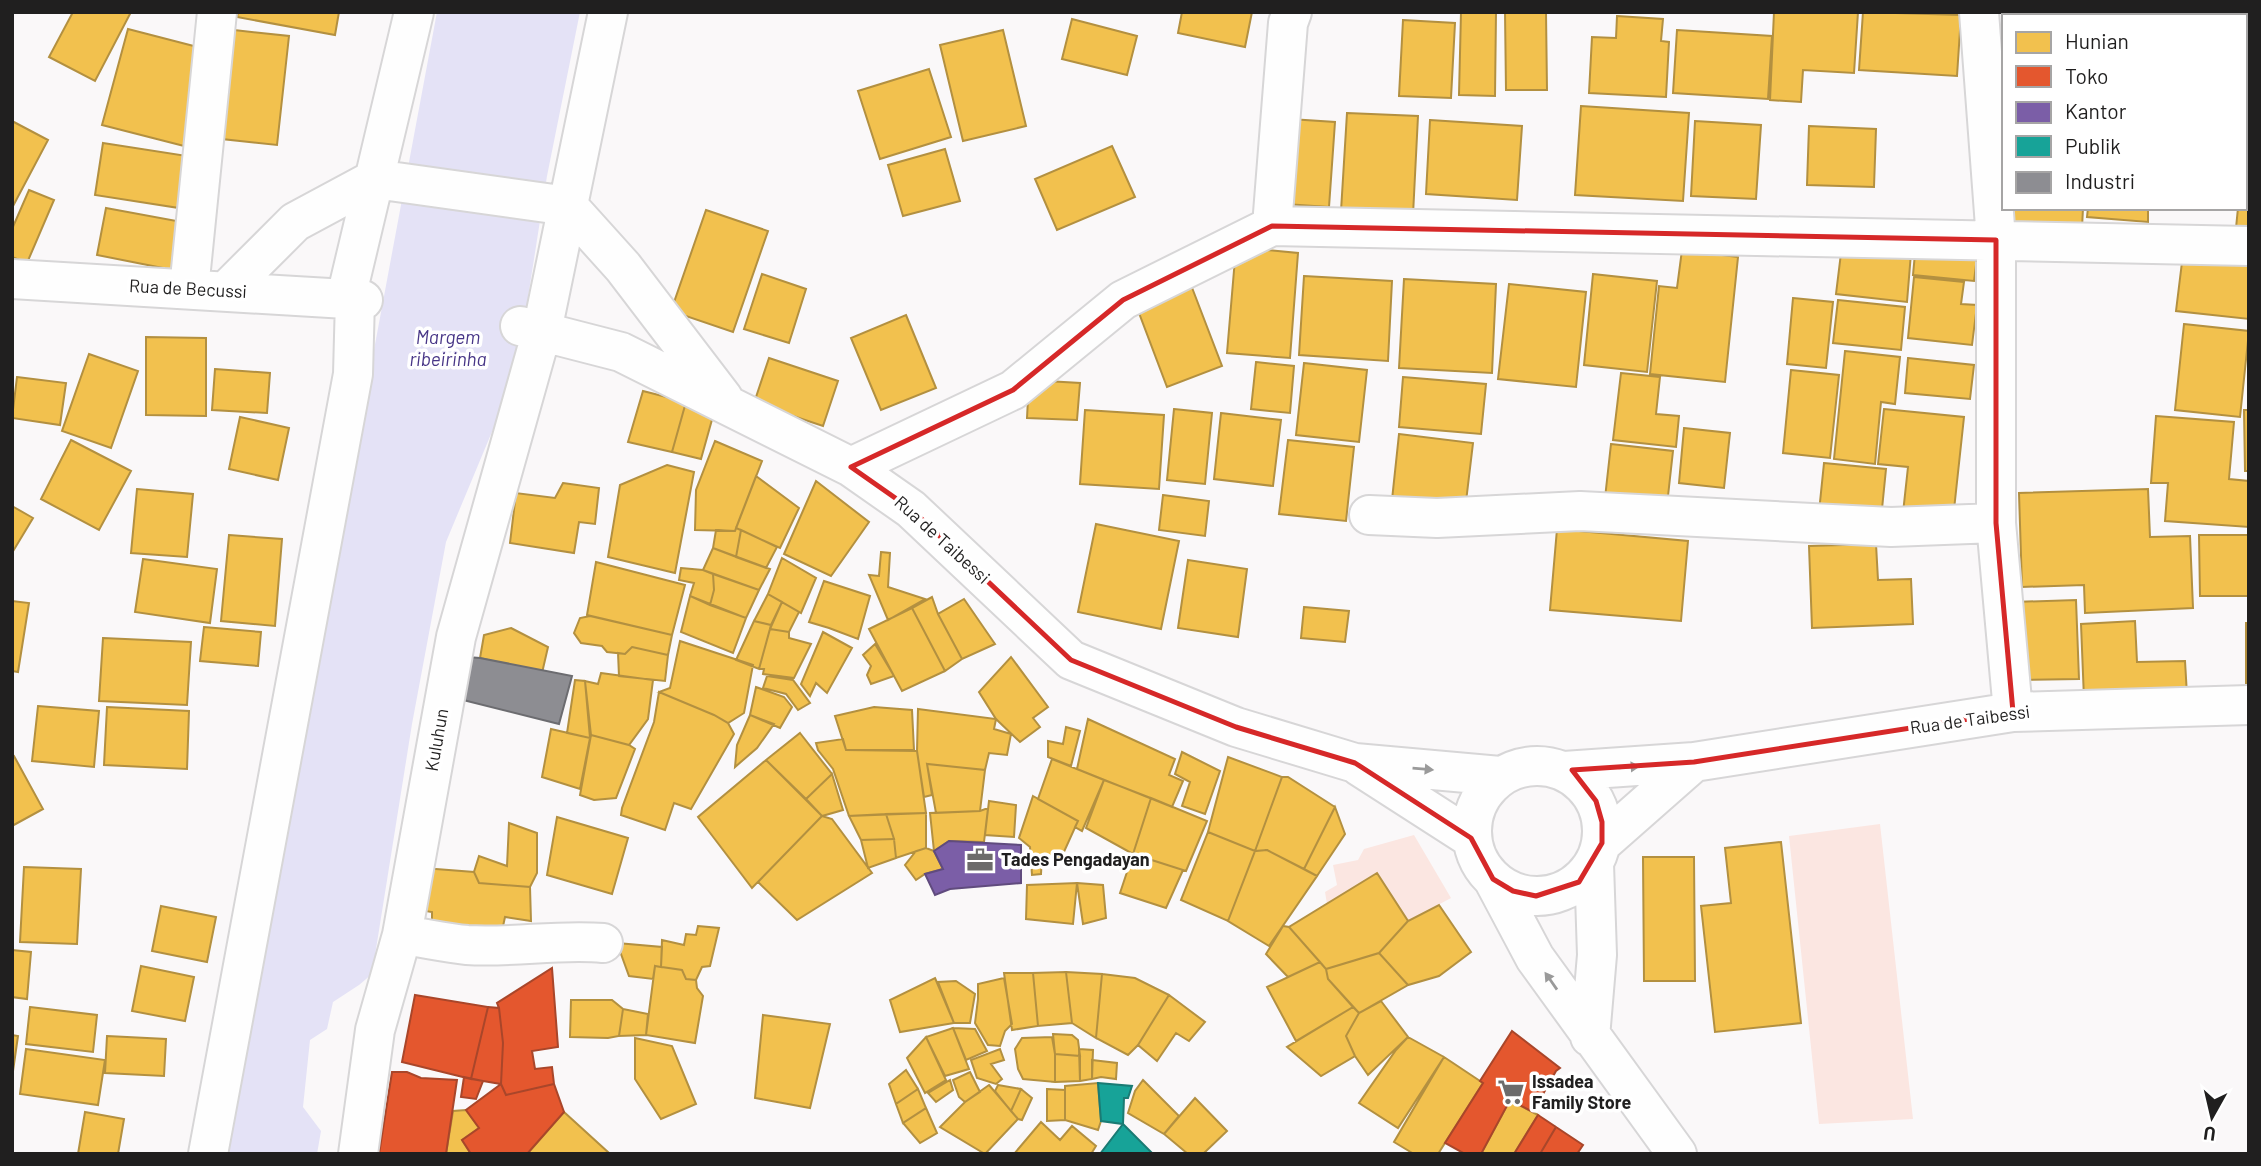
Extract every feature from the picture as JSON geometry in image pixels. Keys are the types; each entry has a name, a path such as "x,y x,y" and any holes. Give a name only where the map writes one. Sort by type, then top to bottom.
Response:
{"street":[{"path":"207,290 217,12"},
{"path":"208,1154 352,374 355,299 385,180 414,12"},
{"name":"Kuluhun","path":"358,1154 375,1030 402,935 456,638 608,12"},
{"path":"1272,226 1288,23 1292,12"},
{"path":"1979,12 1996,240 1996,523 2013,712"},
{"path":"207,290 295,222 385,180 563,205 623,267 728,405"},
{"path":"851,467 1013,390 1123,300 1272,226 2249,246"},
{"name":"Rua de Becussi","path":"12,279 355,299"},
{"name":"Rua de Taibessi","path":"531,329 621,352 851,467 911,509 1071,660 1236,727 1355,763 1500,776"},
{"path":"1369,515 1437,519 1580,511 1891,527 1996,523"},
{"name":"Rua de Taibessi","path":"1564,771 1694,762 2013,712 2249,705"},
{"path":"1493,879 1513,891 1536,896 1559,892 1579,881 1598,853 1694,762"},
{"name":"Rua de Taibessi","path":"1355,763 1471,838"},
{"path":"1590,1037 1597,955 1598,853 1602,822 1596,801 1582,783 1564,771 1544,766 1521,767 1500,776 1483,793 1473,814 1471,838 1479,860 1493,879 1535,958 1590,1037 1676,1154"},
{"path":"402,935 468,945 539,945 576,941 603,943"}],"highlighted area":[{"path":"1272,226 1996,240 1996,523 2013,712 1694,762 1572,770 1596,801 1602,822 1602,843 1579,882 1536,896 1513,891 1493,879 1471,838 1355,763 1236,727 1071,660 911,509 851,467 1013,390 1123,300"}],"shaded area":[{"path":"1880,824 1913,1119 1819,1124 1789,836"},
{"path":"1414,835 1451,898 1408,921 1327,904 1325,892 1337,885 1333,865 1358,860 1364,849"}],"water":[{"name":"Margem ribeirinha","path":"437,12 580,12 547,176 516,374 446,542 412,724 372,974 333,1002 327,1029 310,1040 303,1107 321,1131 317,1154 224,1154"}],"building: Hunian":[{"path":"73,12 131,12 95,81 49,57"},
{"path":"238,12 339,12 335,35 237,17"},
{"path":"1182,12 1252,12 1245,47 1178,33"},
{"path":"1461,12 1496,12 1495,96 1459,95"},
{"path":"1505,12 1546,12 1547,90 1506,90"},
{"path":"1774,12 1858,12 1854,73 1803,70 1801,102 1770,100"},
{"path":"1863,12 1961,15 1957,76 1859,70"},
{"path":"1617,16 1663,19 1661,41 1669,42 1666,97 1589,93 1592,37 1616,38"},
{"path":"1072,19 1137,36 1127,75 1062,59"},
{"path":"1403,20 1455,23 1451,98 1399,96"},
{"path":"2247,27 2249,27 2247,80"},
{"path":"128,29 213,51 188,147 102,125"},
{"path":"234,30 289,36 277,145 222,139"},
{"path":"1003,30 1026,126 963,141 940,45"},
{"path":"1677,30 1772,36 1768,99 1673,93"},
{"path":"929,69 951,137 880,159 858,91"},
{"path":"1581,106 1689,113 1683,201 1575,195"},
{"path":"1347,113 1418,116 1413,215 1341,211"},
{"path":"1290,119 1335,122 1329,207 1285,204"},
{"path":"1430,120 1522,126 1517,200 1426,194"},
{"path":"12,121 48,140 12,208"},
{"path":"1695,121 1761,125 1756,199 1691,196"},
{"path":"1809,126 1876,129 1874,187 1807,185"},
{"path":"2249,140 2249,229 2236,228 2238,210 2247,210"},
{"path":"103,143 187,156 179,208 95,195"},
{"path":"1112,146 1135,197 1057,230 1035,179"},
{"path":"945,149 960,201 903,216 888,165"},
{"path":"29,190 54,200 27,263 12,257 12,229"},
{"path":"106,208 182,222 173,270 97,255"},
{"path":"706,210 768,231 733,332 671,311"},
{"path":"2013,210 2083,210 2082,228 2012,224"},
{"path":"2088,210 2148,210 2148,222 2087,217"},
{"path":"1916,243 1978,249 1974,281 1913,275"},
{"path":"1842,245 1911,253 1907,302 1836,294"},
{"path":"1236,247 1298,253 1290,358 1227,353"},
{"path":"1682,250 1738,257 1725,382 1650,374 1659,286 1677,288"},
{"path":"2183,254 2249,260 2249,319 2176,311"},
{"path":"762,274 806,289 789,343 744,329"},
{"path":"1593,274 1657,281 1647,372 1584,365"},
{"path":"1304,276 1392,281 1388,361 1299,355"},
{"path":"1914,277 1964,282 1961,304 1977,305 1972,345 1908,338"},
{"path":"1404,279 1496,284 1492,373 1399,368"},
{"path":"1509,284 1586,292 1576,387 1498,379"},
{"path":"1191,285 1222,366 1167,387 1136,305"},
{"path":"1793,298 1833,302 1826,368 1787,364"},
{"path":"1838,300 1905,307 1901,350 1833,343"},
{"path":"906,315 936,388 881,410 851,338"},
{"path":"2184,324 2249,331 2240,417 2175,410"},
{"path":"146,337 206,338 206,416 146,415"},
{"path":"1845,351 1900,357 1895,404 1881,402 1875,464 1834,459"},
{"path":"89,354 138,371 111,448 62,431"},
{"path":"769,358 838,381 823,426 754,403"},
{"path":"1908,358 1974,365 1970,399 1905,393"},
{"path":"1256,362 1294,366 1290,413 1251,409"},
{"path":"1304,363 1367,370 1359,442 1296,435"},
{"path":"215,369 270,373 267,413 212,410"},
{"path":"1791,370 1839,375 1830,458 1783,453"},
{"path":"1621,373 1660,377 1656,414 1679,416 1676,447 1613,440"},
{"path":"17,377 66,383 60,425 12,418"},
{"path":"1403,377 1486,384 1481,434 1399,427"},
{"path":"1029,380 1080,383 1077,420 1027,418"},
{"path":"643,391 686,402 672,452 628,442"},
{"path":"686,402 713,416 701,459 672,452"},
{"path":"1174,409 1212,413 1205,484 1167,480"},
{"path":"1884,409 1964,417 1953,519 1903,513 1908,467 1878,464"},
{"path":"1085,410 1164,415 1159,489 1080,484"},
{"path":"2244,410 2249,410 2249,471 2245,471"},
{"path":"1221,413 1281,420 1273,486 1214,479"},
{"path":"2156,416 2234,422 2229,479 2249,481 2249,527 2165,521 2168,483 2151,483"},
{"path":"240,417 289,428 278,480 229,469"},
{"path":"1684,428 1730,433 1724,488 1679,483"},
{"path":"1399,434 1473,443 1465,510 1392,500"},
{"path":"71,440 131,471 99,530 41,499"},
{"path":"1288,440 1354,447 1346,521 1279,514"},
{"path":"715,441 762,461 735,531 695,530 696,490"},
{"path":"1611,444 1673,451 1667,505 1605,498"},
{"path":"1824,463 1886,469 1881,519 1819,512"},
{"path":"667,465 694,472 675,573 608,557 620,485"},
{"path":"756,476 799,508 780,548 736,528"},
{"path":"816,481 869,522 831,576 784,554"},
{"path":"563,483 599,488 595,524 579,522 574,553 510,543 516,493 555,498"},
{"path":"137,489 193,494 187,557 131,553"},
{"path":"2148,489 2150,537 2190,536 2193,608 2085,613 2084,585 2022,587 2019,493"},
{"path":"1163,495 1209,501 1205,536 1159,530"},
{"path":"12,506 33,518 12,553"},
{"path":"1096,524 1179,541 1161,629 1078,612"},
{"path":"736,528 741,530 736,557 713,548 716,530 735,531"},
{"path":"1557,529 1688,541 1681,621 1550,610"},
{"path":"741,530 777,547 766,568 736,557"},
{"path":"229,535 282,539 275,626 221,621"},
{"path":"2199,535 2249,535 2249,596 2200,596"},
{"path":"1876,544 1878,580 1911,579 1913,624 1812,628 1809,546"},
{"path":"713,548 770,569 759,590 703,570"},
{"path":"881,552 890,553 888,587 925,599 888,620 869,575 879,576"},
{"path":"782,558 816,578 801,613 768,594"},
{"path":"143,559 217,569 210,623 135,612"},
{"path":"1188,560 1247,569 1238,637 1178,628"},
{"path":"596,562 685,585 672,635 587,615"},
{"path":"681,568 713,574 714,590 710,605 690,596 694,583 679,580"},
{"path":"713,574 759,590 746,618 710,605 714,590"},
{"path":"824,581 870,596 858,639 809,622"},
{"path":"768,594 782,602 771,625 754,621"},
{"path":"690,596 746,618 733,653 681,632"},
{"path":"932,597 962,659 945,671 912,608"},
{"path":"964,599 995,644 962,659 938,614"},
{"path":"2076,600 2079,679 2017,680 2014,602"},
{"path":"12,601 29,603 18,672 12,671"},
{"path":"782,602 799,612 789,632 770,629"},
{"path":"1304,607 1349,611 1345,642 1301,638"},
{"path":"912,608 945,671 902,691 869,629"},
{"path":"590,616 672,635 668,655 632,647 625,654 607,652 602,646 581,643 574,633 580,618"},
{"path":"754,621 771,625 759,669 736,660"},
{"path":"2135,621 2137,662 2185,661 2187,695 2084,699 2081,624"},
{"path":"2246,623 2249,623 2249,683 2246,683"},
{"path":"204,627 261,632 258,666 200,661"},
{"path":"511,628 548,647 542,673 480,658 484,635"},
{"path":"770,629 789,632 789,638 811,644 794,678 763,674 764,669 759,669"},
{"path":"823,632 852,648 827,693 816,683 810,696 801,684"},
{"path":"103,638 191,642 187,705 99,701"},
{"path":"680,641 753,665 744,713 728,723 659,692 670,688"},
{"path":"875,644 894,676 871,684 867,675 871,666 863,655"},
{"path":"632,647 668,655 665,681 619,676 618,653 625,654"},
{"path":"1011,657 1048,707 1033,718 1040,727 1020,742 996,719 979,692"},
{"path":"601,673 653,680 648,719 629,745 591,735 585,681 598,684"},
{"path":"767,676 793,680 810,703 798,710 786,694 763,688"},
{"path":"575,680 585,681 590,738 567,733"},
{"path":"756,687 784,697 792,707 780,728 750,715"},
{"path":"659,692 714,715 728,723 734,734 691,809 674,803 665,830 621,815 654,722"},
{"path":"38,706 99,711 94,767 32,761"},
{"path":"107,707 189,711 187,769 104,765"},
{"path":"874,707 912,710 914,750 846,750 835,716"},
{"path":"918,709 996,719 994,729 1011,734 1007,755 989,753 985,770 927,764 932,795 924,797 917,751"},
{"path":"750,715 774,724 757,748 735,767 737,745"},
{"path":"1088,719 1175,759 1169,775 1183,781 1172,807 1077,769"},
{"path":"1066,727 1080,731 1071,766 1048,757 1048,741 1063,744"},
{"path":"551,729 590,738 580,789 542,777"},
{"path":"800,733 832,774 806,799 766,760"},
{"path":"591,735 635,749 616,798 594,800 580,795"},
{"path":"843,739 846,750 917,751 926,813 849,816 833,769 818,750 816,743"},
{"path":"1182,752 1220,771 1205,814 1182,806 1190,782 1175,774"},
{"path":"14,756 43,809 12,826 12,757"},
{"path":"1228,757 1282,777 1255,851 1208,832"},
{"path":"1052,759 1104,780 1082,831 1075,827 1078,821 1038,799"},
{"path":"766,760 822,816 752,888 698,817"},
{"path":"927,764 985,770 980,811 936,813"},
{"path":"832,774 843,810 822,816 806,799"},
{"path":"1282,777 1288,777 1335,807 1304,869 1267,850 1255,851"},
{"path":"1104,780 1151,798 1133,854 1086,828"},
{"path":"1033,796 1078,821 1058,865 1042,855 1041,874 1032,875 1030,847 1019,838"},
{"path":"1151,798 1207,821 1186,871 1133,854"},
{"path":"989,801 1016,805 1014,837 985,835"},
{"path":"1335,807 1345,834 1317,876 1304,869"},
{"path":"988,808 984,842 949,841 934,851 930,813 980,811"},
{"path":"926,813 926,848 896,858 894,839 886,814"},
{"path":"886,814 894,839 861,840 849,816"},
{"path":"822,816 832,819 872,873 797,920 758,882"},
{"path":"557,817 628,838 612,894 547,875"},
{"path":"509,823 537,833 537,873 530,887 479,883 474,872 479,856 507,866"},
{"path":"1208,832 1255,851 1228,921 1181,900"},
{"path":"894,839 896,858 868,868 861,840"},
{"path":"1781,842 1801,1023 1715,1032 1701,906 1731,903 1725,848"},
{"path":"926,848 934,851 943,869 925,874 916,880 905,865 916,851"},
{"path":"1267,850 1317,876 1269,946 1228,921 1255,851"},
{"path":"1133,854 1183,870 1166,908 1120,893"},
{"path":"1643,857 1694,857 1695,981 1644,981"},
{"path":"24,867 81,869 77,944 20,942"},
{"path":"423,868 474,872 479,883 530,887 531,921 505,917 502,931 432,923 432,912 419,910"},
{"path":"1377,873 1408,921 1379,953 1326,969 1289,927"},
{"path":"1077,883 1103,885 1106,918 1083,924"},
{"path":"1077,883 1073,924 1026,919 1027,885"},
{"path":"1439,905 1471,952 1439,976 1408,985 1379,953 1408,921"},
{"path":"161,906 216,917 207,962 152,951"},
{"path":"698,926 719,928 710,966 702,967 696,980 686,979 682,970 661,967 662,940 684,945 686,934 696,935"},
{"path":"1283,926 1289,927 1320,962 1288,977 1266,954"},
{"path":"617,943 662,947 661,967 655,966 653,979 629,976"},
{"path":"12,950 31,952 27,999 12,997"},
{"path":"1379,953 1408,985 1359,1013 1328,979 1326,969"},
{"path":"1320,962 1326,969 1328,979 1353,1007 1296,1041 1267,987"},
{"path":"141,966 194,977 185,1021 132,1011"},
{"path":"655,966 682,970 686,979 696,980 697,988 703,996 695,1043 646,1035"},
{"path":"1066,972 1102,974 1096,1038 1072,1023"},
{"path":"1066,972 1072,1023 1038,1026 1033,973"},
{"path":"1004,973 1033,973 1038,1026 1012,1030"},
{"path":"1102,974 1135,978 1169,995 1138,1045 1128,1055 1096,1038"},
{"path":"935,978 954,1023 900,1032 890,1000"},
{"path":"1004,978 1012,1024 1005,1031 1000,1046 988,1045 975,1023 978,984"},
{"path":"956,981 975,994 970,1023 954,1023 938,982"},
{"path":"1169,995 1205,1022 1189,1041 1176,1033 1157,1061 1138,1045"},
{"path":"571,1000 612,1000 623,1009 619,1036 570,1037"},
{"path":"1381,1001 1408,1037 1368,1075 1346,1036 1359,1013"},
{"path":"30,1007 97,1015 93,1052 26,1044"},
{"path":"1353,1007 1359,1013 1346,1036 1355,1056 1321,1076 1287,1047"},
{"path":"623,1009 648,1014 646,1035 619,1036"},
{"path":"763,1015 830,1024 810,1108 755,1098"},
{"path":"953,1028 969,1069 945,1076 926,1037"},
{"path":"953,1028 975,1029 987,1051 966,1060"},
{"path":"1053,1034 1072,1035 1078,1040 1080,1056 1055,1054"},
{"path":"12,1035 18,1036 12,1078"},
{"path":"107,1036 166,1039 164,1076 105,1073"},
{"path":"926,1037 946,1080 925,1093 907,1058"},
{"path":"1052,1037 1055,1082 1023,1079 1018,1069 1015,1049 1022,1038"},
{"path":"1408,1037 1444,1057 1398,1128 1359,1103"},
{"path":"635,1038 672,1046 696,1104 661,1119 635,1079"},
{"path":"26,1049 105,1060 98,1105 20,1094"},
{"path":"1000,1049 1004,1060 991,1064 1002,1079 996,1084 977,1078 971,1060"},
{"path":"1079,1049 1093,1050 1092,1079 1080,1081"},
{"path":"1055,1054 1080,1056 1080,1081 1055,1082"},
{"path":"1444,1057 1483,1083 1438,1154 1414,1154 1394,1142"},
{"path":"1092,1060 1117,1063 1116,1079 1092,1079"},
{"path":"906,1070 918,1089 896,1104 889,1084"},
{"path":"970,1072 980,1092 965,1102 959,1097 953,1080"},
{"path":"950,1080 953,1090 936,1102 928,1093"},
{"path":"1143,1080 1179,1116 1164,1134 1128,1113 1135,1091"},
{"path":"1098,1083 1101,1121 1098,1130 1065,1120 1065,1086"},
{"path":"989,1085 1018,1119 985,1154 940,1127 965,1102"},
{"path":"998,1085 1021,1089 1011,1111 995,1091"},
{"path":"918,1089 926,1108 903,1123 896,1104"},
{"path":"1021,1089 1032,1098 1022,1120 1011,1111"},
{"path":"1047,1089 1065,1090 1065,1120 1047,1121"},
{"path":"1195,1098 1227,1131 1203,1154 1188,1154 1164,1134"},
{"path":"1510,1100 1538,1115 1514,1154 1481,1154"},
{"path":"926,1108 937,1133 920,1143 903,1123"},
{"path":"466,1110 479,1128 462,1140 471,1154 446,1154 453,1111"},
{"path":"85,1112 124,1119 118,1154 78,1154"},
{"path":"564,1112 609,1153 609,1154 527,1154"},
{"path":"1041,1122 1060,1140 1072,1126 1096,1146 1091,1154 1014,1154"}],"building: Toko":[{"path":"552,968 558,1047 532,1051 535,1069 552,1067 554,1084 506,1095 501,1084 503,1043 497,1003"},
{"path":"415,995 488,1007 471,1079 402,1062"},
{"path":"488,1007 499,1008 503,1043 501,1084 471,1079"},
{"name":"Issadea Family Store","path":"1512,1031 1560,1068 1533,1112 1510,1100 1481,1154 1465,1154 1445,1143"},
{"path":"392,1072 407,1072 421,1078 457,1080 446,1154 379,1154"},
{"path":"464,1077 483,1081 476,1099 461,1097"},
{"path":"501,1084 506,1095 554,1084 564,1112 527,1154 471,1154 462,1140 479,1128 466,1110"},
{"path":"1538,1115 1556,1127 1540,1154 1514,1154"},
{"path":"1556,1127 1583,1145 1577,1154 1540,1154"}],"building: Kantor":[{"name":"Tades Pengadayan","path":"949,841 1021,845 1021,883 950,889 935,895 925,874 943,869 934,851"}],"building: Publik":[{"path":"1098,1083 1132,1086 1128,1098 1124,1098 1123,1124 1101,1121"},
{"path":"1123,1124 1153,1154 1100,1154"}],"building: Industri":[{"path":"467,657 572,676 559,724 459,699"}],"place":[{"name":"Tades Pengadayan","path":"980,860"},
{"name":"Issadea Family Store","path":"1511,1092"}]}
